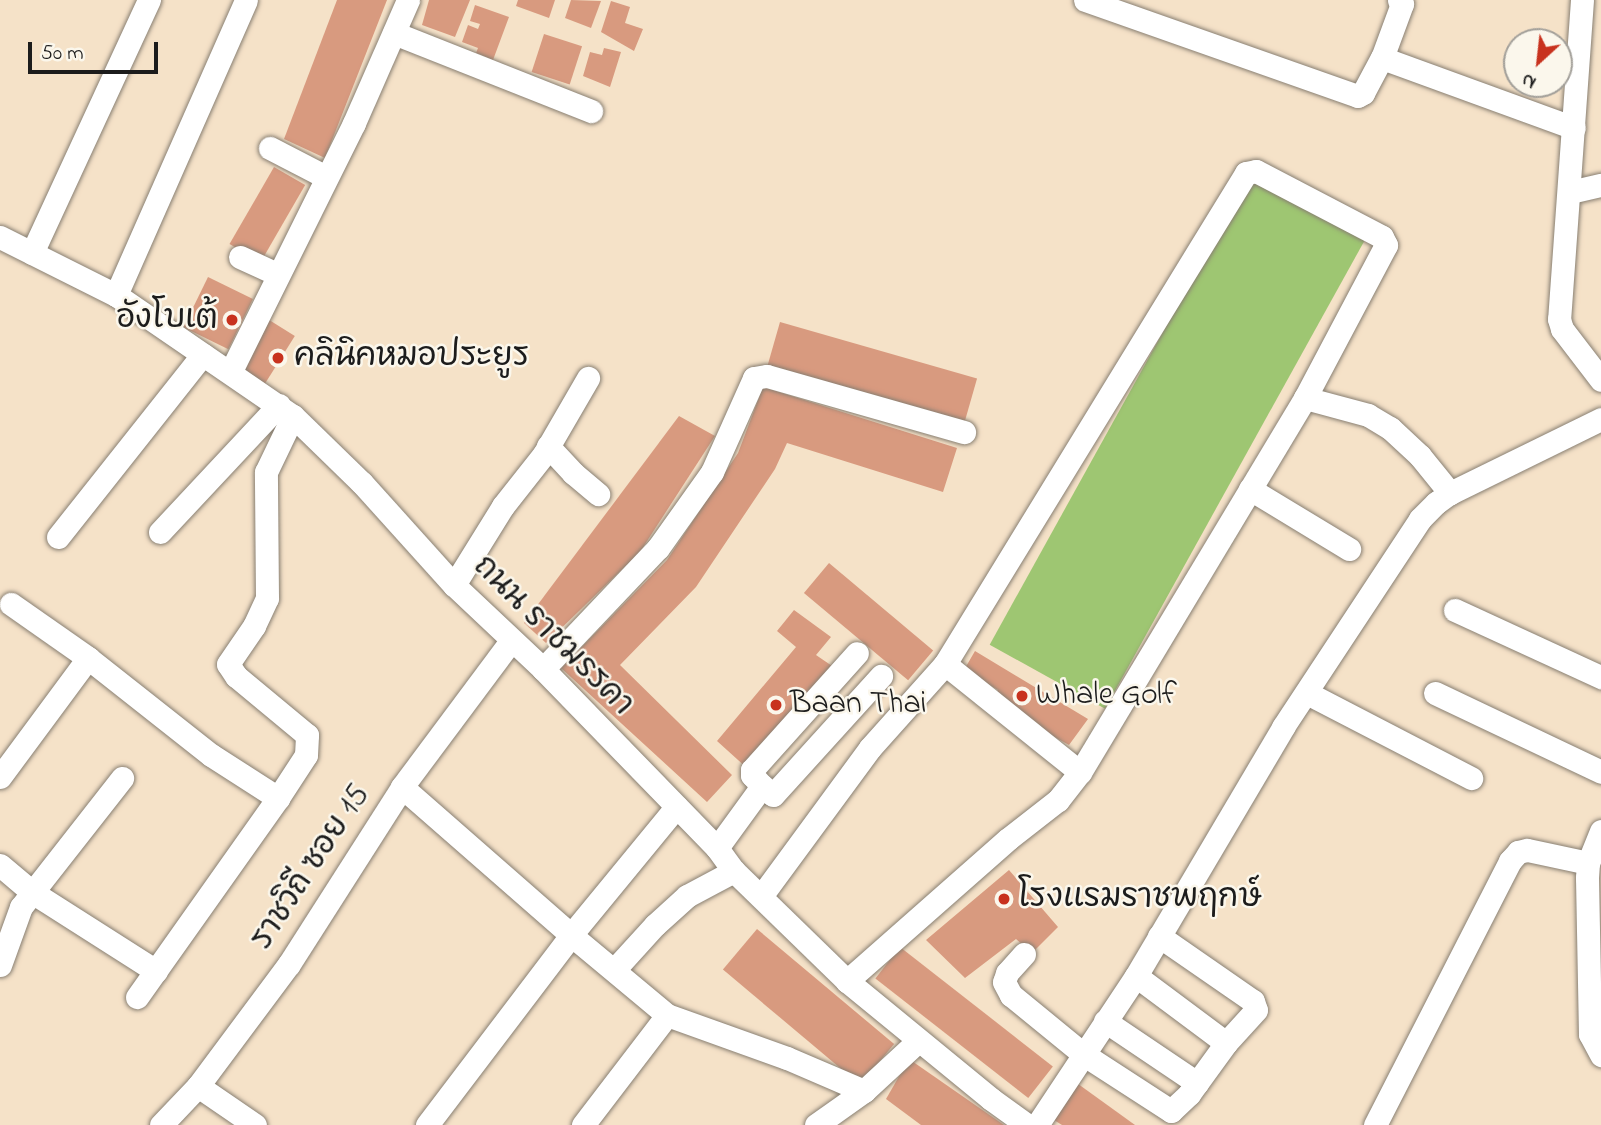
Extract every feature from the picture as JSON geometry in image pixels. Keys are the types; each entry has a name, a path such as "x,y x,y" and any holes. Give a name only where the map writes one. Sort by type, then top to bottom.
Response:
{"street":[{"path":"32,253 69,180 149,0"},
{"path":"116,295 246,0"},
{"path":"231,371 326,177 408,0"},
{"path":"1085,0 1358,96 1363,93 1382,58 1402,4 1399,0"},
{"path":"1582,0 1559,319 1562,329 1601,380"},
{"path":"394,33 591,111"},
{"path":"1382,58 1574,128"},
{"path":"270,148 326,177"},
{"path":"762,895 870,748 945,664 1250,171 1279,183 1386,242 1305,398 1080,772 1058,800 1008,839 846,981"},
{"path":"1570,192 1601,185"},
{"name":"ถนน ราชมรรคา","path":"0,237 116,295 286,411 362,483 454,585 543,668 717,848 734,871 762,895 846,981 1027,1125"},
{"path":"240,257 277,274"},
{"path":"58,537 203,354"},
{"path":"543,668 658,548 712,472 754,379 767,376 964,432"},
{"path":"454,585 503,506 529,477 588,378"},
{"path":"1305,398 1368,415 1390,428 1420,456 1450,493"},
{"path":"160,532 286,411"},
{"path":"137,997 306,755 307,735 236,676 228,664 254,625 267,598 267,464 286,411"},
{"path":"1037,1125 1136,976 1283,727 1420,519 1450,493 1601,419"},
{"path":"548,446 573,473 598,494"},
{"path":"1250,489 1349,549"},
{"path":"11,604 88,659 211,755 278,798"},
{"path":"1455,610 1601,677"},
{"name":"ราชวิถี ซอย 15","path":"161,1125 198,1086 289,964 402,787 511,641"},
{"path":"857,653 752,770 752,775 762,786 773,795 881,676"},
{"path":"0,777 88,659"},
{"path":"945,664 1080,772"},
{"path":"1307,693 1471,778"},
{"path":"1435,693 1601,772"},
{"path":"0,965 21,907 122,778"},
{"path":"717,848 762,786"},
{"path":"402,787 570,935 667,1015 787,1058 864,1091"},
{"path":"427,1125 570,935 676,807"},
{"path":"1601,831 1588,863 1596,932 1590,1034 1601,1055"},
{"path":"1375,1125 1510,861 1518,852 1527,850 1588,863"},
{"path":"0,865 32,892 156,971"},
{"path":"614,970 655,925 687,896 734,871"},
{"path":"1024,954 1007,974 1006,989 1083,1054 1165,1109 1177,1108 1226,1043 1256,1010 1254,1004 1160,936"},
{"path":"1136,976 1226,1043"},
{"path":"583,1125 667,1015"},
{"path":"1105,1021 1197,1083"},
{"path":"816,1125 864,1091 919,1041"},
{"path":"198,1086 252,1124"}],"green space":[{"path":"1250,175 1365,239 1105,709 990,645"}],"building":[{"path":"337,0 387,0 325,158 284,139"},
{"path":"429,0 470,0 455,37 422,25"},
{"path":"518,0 555,0 549,18 516,6"},
{"path":"571,0 601,1 591,28 565,18"},
{"path":"611,1 630,7 625,23 643,29 634,51 601,32"},
{"path":"475,5 509,17 493,60 476,53 478,48 462,42 468,25 478,29 480,24 470,21"},
{"path":"544,34 582,46 570,84 532,72"},
{"path":"604,48 621,52 610,87 583,76 590,52 602,55"},
{"path":"274,167 305,185 261,262 230,244"},
{"path":"208,277 253,299 228,349 183,327"},
{"path":"266,318 295,336 265,384 236,366"},
{"path":"780,322 977,379 964,425 767,368"},
{"path":"763,387 957,448 943,492 787,443 775,469 696,587 620,665 732,775 707,802 561,668 667,560 738,453"},
{"path":"679,416 715,436 640,552 546,643 524,623"},
{"name":"Baan Thai","path":"829,563 933,650 908,680 804,593"},
{"name":"Baan Thai","path":"794,610 831,637 816,655 835,668 748,769 717,741 796,647 777,631"},
{"name":"Whale Golf","path":"975,651 1088,719 1069,745 991,702 998,690 964,670"},
{"name":"โรงแรมราชพฤกษ์","path":"1009,870 1058,927 1032,953 1016,939 965,978 926,940"},
{"path":"757,929 894,1044 860,1085 723,970"},
{"path":"900,947 1053,1066 1028,1098 875,979"},
{"path":"909,1059 1004,1125 921,1125 886,1099"},
{"path":"1074,1081 1135,1125 1062,1125 1054,1120"}],"place":[{"name":"อังโบเต้","path":"232,320"},
{"name":"คลินิคหมอประยูร","path":"278,358"},
{"name":"Whale Golf","path":"1022,696"},
{"name":"Baan Thai","path":"776,705"},
{"name":"โรงแรมราชพฤกษ์","path":"1004,899"}]}
